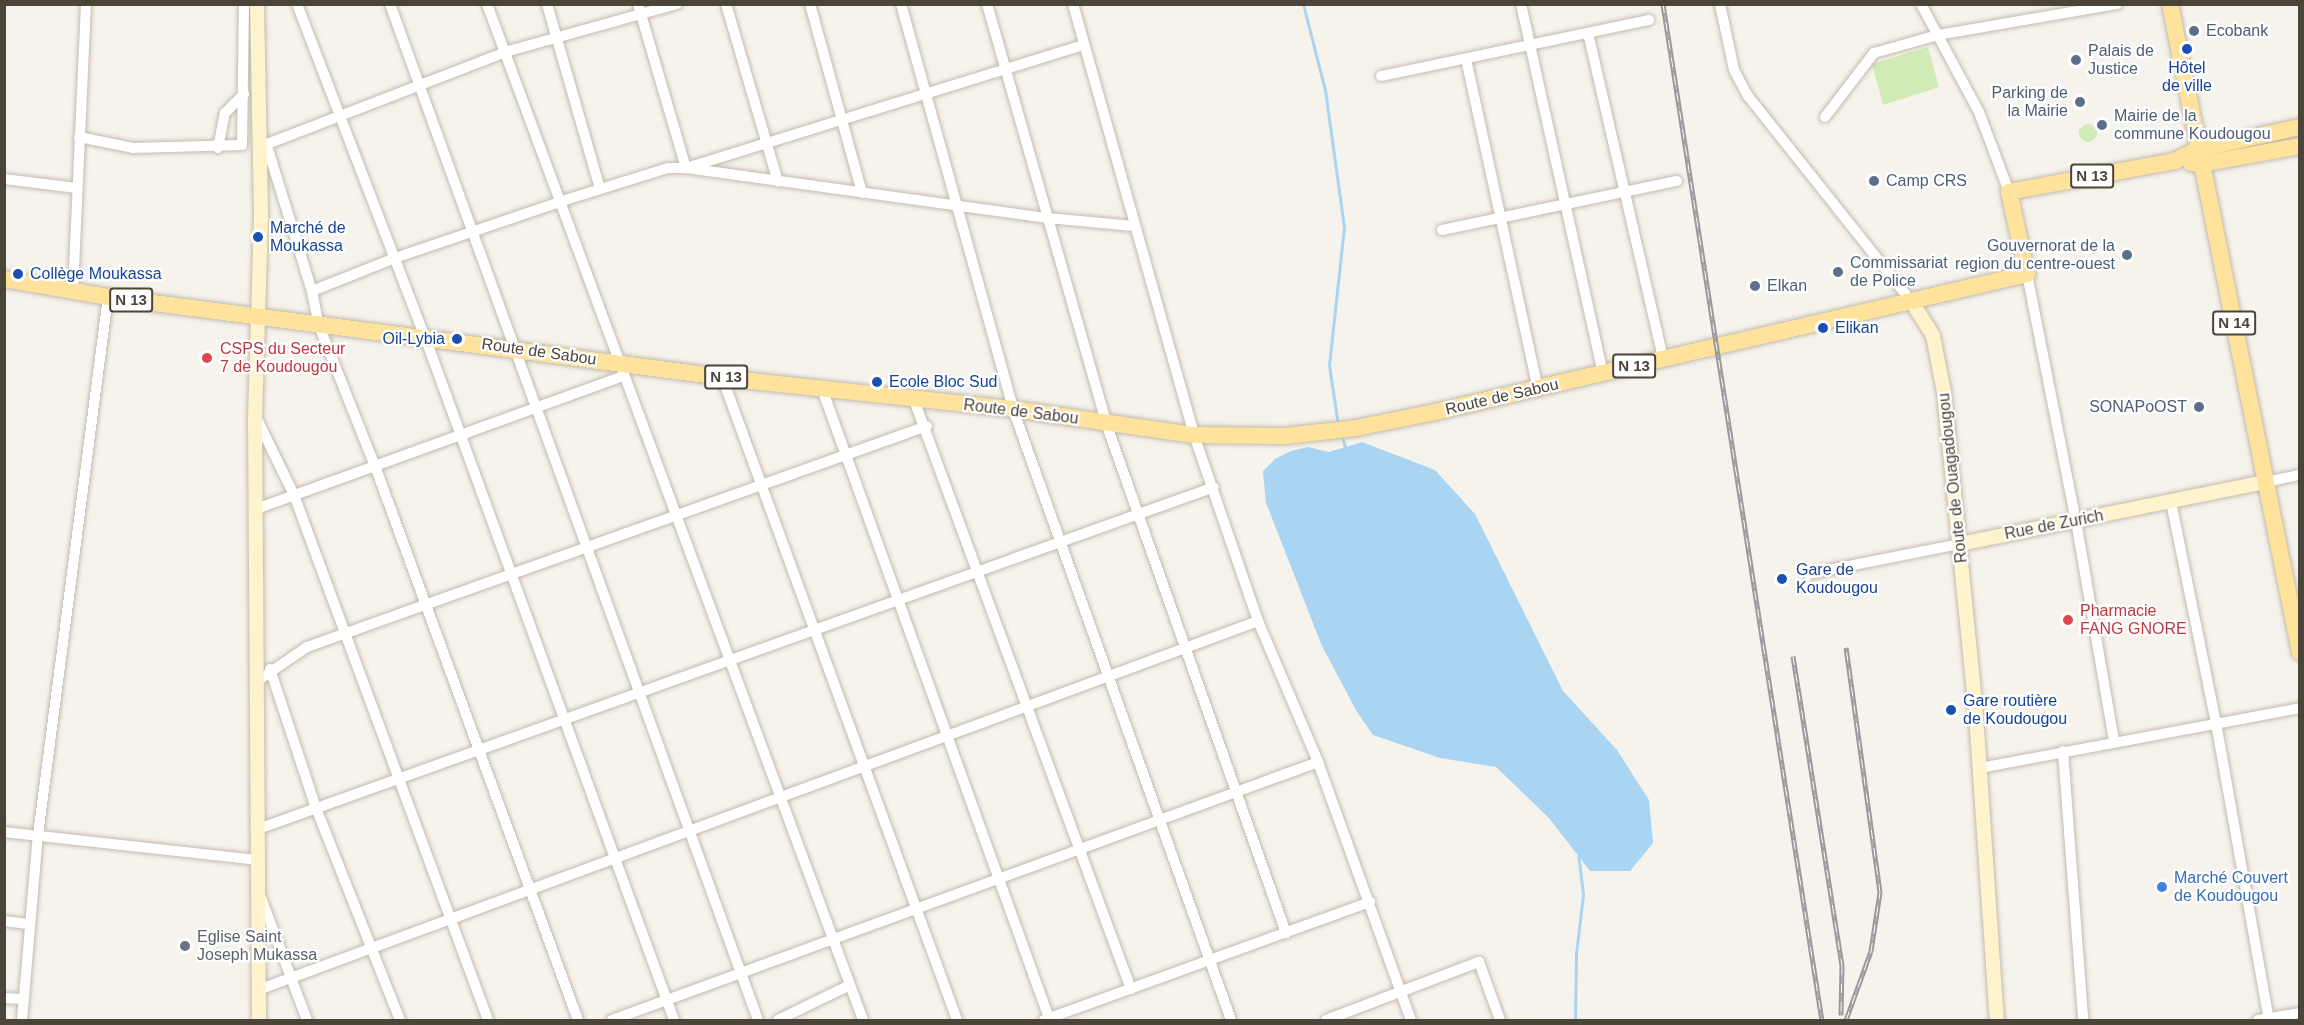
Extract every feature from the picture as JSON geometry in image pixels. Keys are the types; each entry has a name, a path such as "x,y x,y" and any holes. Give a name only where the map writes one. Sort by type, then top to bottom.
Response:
{"main road":[{"name":"N 14","path":"2170,4 2300,652"},
{"name":"N 13","path":"2200,156 2300,127"},
{"name":"N 13","path":"2009,192 2200,156 2300,146"},
{"path":"2009,192 2027,274"},
{"name":"Route de Sabou","path":"4,279 108,297 515,349 623,370 821,386 914,400 1013,409 1194,435 1256,437 1356,428 1538,389 1715,344 1912,302 2027,274"}],"street":[{"path":"73,290 86,4"},
{"path":"79,136 133,148 218,148 242,145 244,4"},
{"path":"257,4 263,146 255,417 259,1020"},
{"path":"297,4 425,337 510,576 674,1020"},
{"path":"390,4 758,1020"},
{"path":"487,4 562,201 863,1020"},
{"path":"547,4 600,189"},
{"path":"263,146 505,52 640,9 676,4"},
{"path":"726,4 778,182"},
{"path":"810,4 862,193"},
{"path":"901,4 959,205 1013,409 1107,677 1232,1020"},
{"path":"987,4 1106,423 1286,933"},
{"path":"1073,4 1194,435 1214,487 1258,621 1318,762 1411,1020"},
{"path":"1521,4 1603,373"},
{"name":"Route de Ouagadougou","path":"1720,4 1734,70 1748,96 1926,320 1938,354 1960,544 1980,768 1997,1020"},
{"path":"1922,4 1979,112 2009,192"},
{"path":"1825,117 1874,53 1938,34 2117,4"},
{"path":"640,9 686,168"},
{"path":"1381,76 1649,21"},
{"path":"1588,33 1663,359"},
{"path":"686,168 1083,45"},
{"path":"1466,59 1538,389"},
{"path":"218,148 225,113 244,94"},
{"path":"263,146 312,291 318,324 375,466 578,1020"},
{"path":"312,291 395,258 473,231 668,168 686,168 1048,218 1134,226"},
{"path":"4,178 76,188"},
{"path":"1442,230 1677,181"},
{"path":"2027,274 2076,521 2114,742"},
{"path":"22,1020 38,835 108,297"},
{"path":"256,509 536,408 623,370"},
{"path":"722,377 957,1020"},
{"path":"821,386 1047,1019 1370,902"},
{"path":"914,400 927,426 1131,989"},
{"path":"255,417 294,495 397,779 489,1020"},
{"path":"256,682 270,669 307,647 927,426"},
{"name":"Rue de Zurich","path":"1808,574 2300,475"},
{"path":"258,829 1214,487"},
{"path":"2171,502 2216,723 2265,1020 2300,1013"},
{"path":"258,990 1258,621"},
{"path":"270,669 316,808 400,1020"},
{"path":"1980,768 2300,708"},
{"path":"2064,751 2083,1020"},
{"path":"612,1020 1318,762"},
{"path":"4,832 258,860"},
{"path":"258,889 307,1020"},
{"path":"4,921 30,924"},
{"path":"1326,1020 1479,962 1500,1020"},
{"path":"778,1020 850,985"},
{"path":"4,998 24,999"}],"green space":[{"path":"1928,47 1939,87 1883,105 1872,64"},
{"path":"2088,124 2094,127 2097,133 2094,139 2088,142 2082,139 2079,133 2082,127"}],"water":[{"path":"1362,442 1435,470 1475,514 1563,691 1617,750 1649,800 1653,843 1630,871 1590,871 1549,818 1496,767 1440,758 1373,735 1357,712 1322,646 1266,503 1263,471 1275,459 1291,451 1308,447 1329,452"}],"waterway":[{"path":"1303,4 1325,90 1344,227 1329,365 1338,425"},
{"path":"1341,434 1345,447"},
{"path":"1575,1020 1576,954 1583,894 1578,856"}],"railway":[{"path":"1663,4 1822,1020"},
{"path":"1846,647 1880,892 1871,951 1846,1020"},
{"path":"1793,656 1842,966 1841,1015"}],"place":[{"name":"Ecobank","path":"2194,31"},
{"name":"Hôtel de ville","path":"2187,49"},
{"name":"Palais de Justice","path":"2076,60"},
{"name":"Parking de la Mairie","path":"2080,102"},
{"name":"Mairie de la commune Koudougou","path":"2102,125"},
{"name":"Camp CRS","path":"1874,181"},
{"name":"Marché de Moukassa","path":"258,237"},
{"name":"Gouvernorat de la region du centre-ouest","path":"2127,255"},
{"name":"Commissariat de Police","path":"1838,272"},
{"name":"Collège Moukassa","path":"18,274"},
{"name":"Elkan","path":"1755,286"},
{"name":"Elikan","path":"1823,328"},
{"name":"Oil-Lybia","path":"457,339"},
{"name":"CSPS du Secteur 7 de Koudougou","path":"207,358"},
{"name":"Ecole Bloc Sud","path":"877,382"},
{"name":"SONAPoOST","path":"2199,407"},
{"name":"Gare de Koudougou","path":"1782,579"},
{"name":"Pharmacie FANG GNORE","path":"2068,620"},
{"name":"Gare routière de Koudougou","path":"1951,710"},
{"name":"Marché Couvert de Koudougou","path":"2162,887"},
{"name":"Eglise Saint Joseph Mukassa","path":"185,946"}]}
